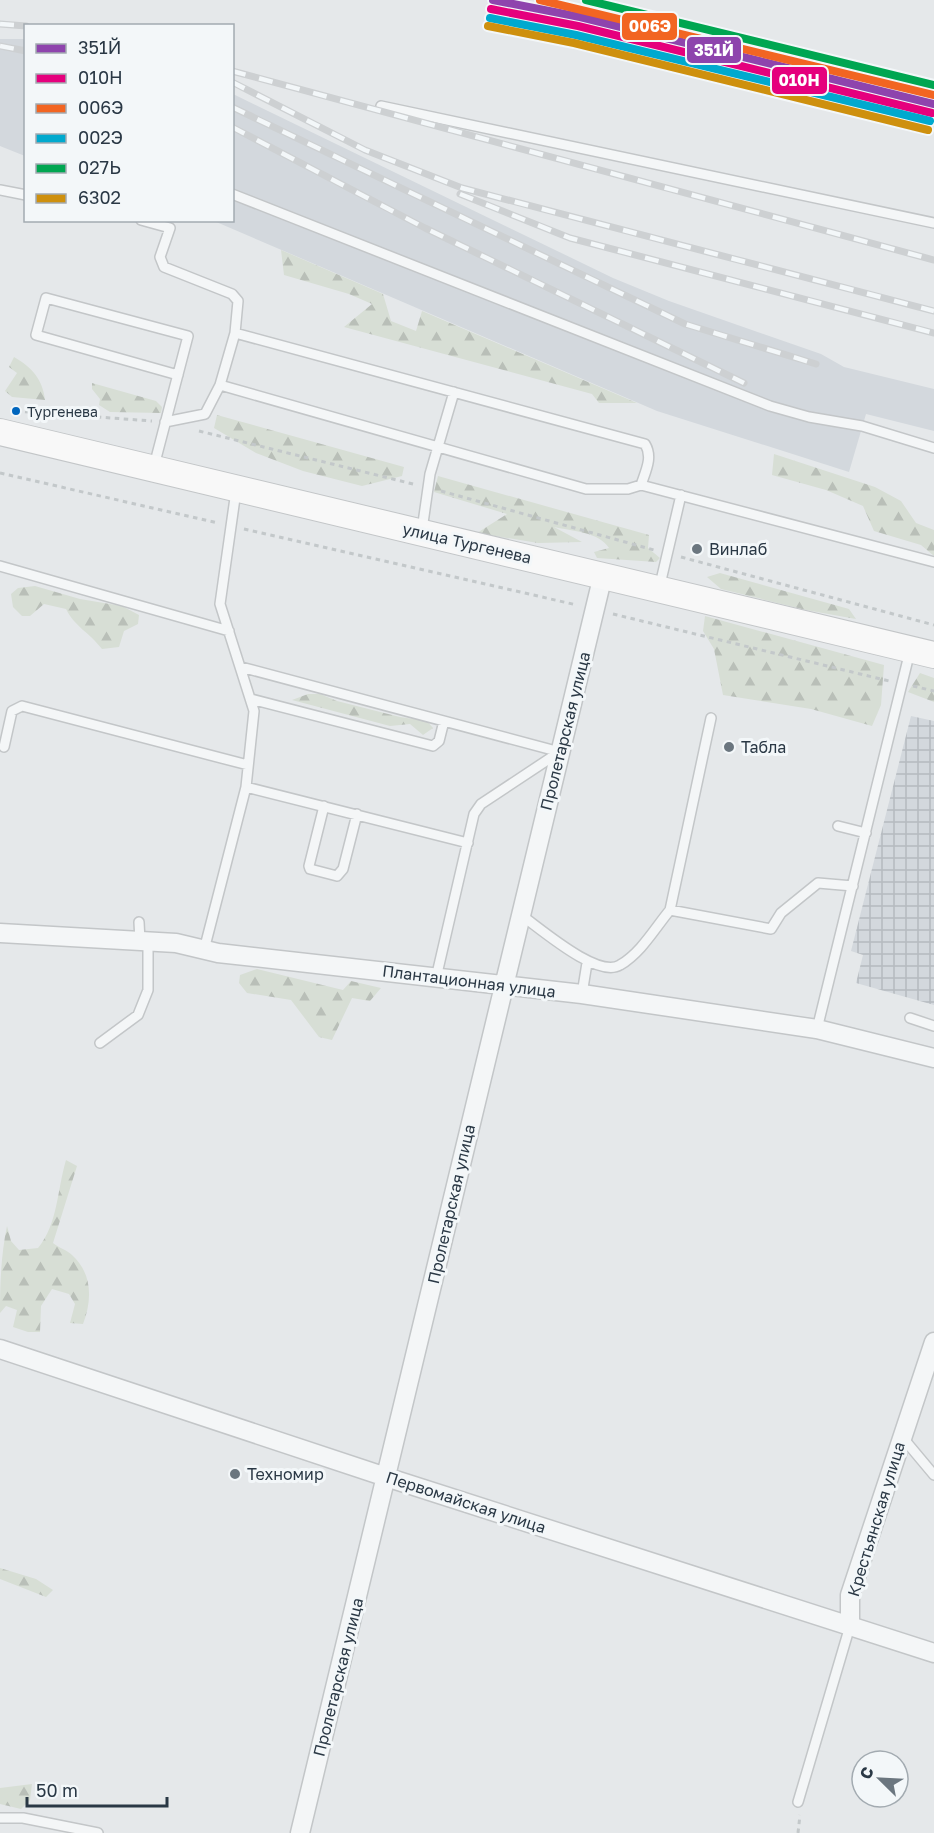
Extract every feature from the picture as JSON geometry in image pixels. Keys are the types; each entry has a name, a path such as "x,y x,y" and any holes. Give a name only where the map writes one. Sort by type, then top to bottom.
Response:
{"main road":[{"name":"улица Тургенева","path":"0,432 922,652"}],"street":[{"name":"Пролетарская улица","path":"300,1833 387,1477 502,985 603,575"},
{"name":"Плантационная улица","path":"0,933 176,944 204,950 582,994 818,1029 934,1058"},
{"name":"Крестьянская улица","path":"850,1626 850,1594 934,1342"},
{"name":"Первомайская улица","path":"0,1348 387,1477 934,1653"}],"lane":[{"path":"381,106 934,223"},
{"path":"0,190 24,195"},
{"path":"234,195 770,406 809,417 862,426 934,448"},
{"path":"148,222 170,228 160,257 164,267 232,294 238,301 235,333 220,385 205,414 165,422"},
{"path":"154,469 188,336 46,298 36,335 178,375"},
{"path":"235,333 645,444 649,451 649,462 641,485"},
{"path":"220,385 586,489 628,489 641,485 934,562"},
{"path":"422,532 428,488 454,392"},
{"path":"204,950 246,787 254,711 220,604 237,488"},
{"path":"659,589 681,495"},
{"path":"0,566 229,631"},
{"path":"818,1029 903,684 922,652"},
{"path":"241,667 560,752"},
{"path":"250,699 433,746 439,741 444,721"},
{"path":"4,747 12,711 22,706 248,765"},
{"path":"519,915 587,963 606,969 618,967 633,955 670,910 711,718"},
{"path":"436,978 474,814 481,804 560,752"},
{"path":"246,787 468,843"},
{"path":"324,806 309,866 310,869 337,876 343,869 357,814"},
{"path":"838,826 866,833"},
{"path":"670,910 771,929 782,913 818,883 853,886"},
{"path":"100,1043 138,1015 148,990 144,942 139,922"},
{"path":"582,994 587,963"},
{"path":"910,1018 934,1026"},
{"path":"902,1436 934,1475"},
{"name":"Крестьянская улица","path":"798,1802 850,1626"},
{"path":"0,1818 23,1818 98,1833"}],"path":[{"path":"16,411 165,422 428,488 934,625"},
{"path":"0,473 562,600 595,610 934,691"}],"shaded area":[{"path":"0,39 24,39 24,156 0,146"},
{"path":"234,94 613,278 669,301 821,354 844,367 934,389 934,431 866,414 849,472 657,411 216,222 234,222"},
{"path":"911,716 934,721 934,1005 856,983 863,955 851,951"}],"green space":[{"path":"281,250 383,294 391,321 416,331 422,311 637,403 599,403 592,394 344,327 372,304 349,294 284,275"},
{"path":"14,357 36,375 42,386 45,400 12,397 5,391 17,373 9,367"},
{"path":"92,383 156,401 162,407 161,413 110,412 99,405 100,399 92,389"},
{"path":"217,415 404,467 402,476 362,486 303,471 256,453 214,428"},
{"path":"774,454 875,487 901,501 916,523 934,530 934,556 921,545 874,531 863,506 826,490 772,475"},
{"path":"438,476 649,535 648,548 660,558 656,562 597,558 594,552 609,548 605,543 592,535 554,527 582,542 538,543 477,533 507,514 434,492"},
{"path":"720,573 849,609 856,619 806,610 721,589 707,577"},
{"path":"35,586 80,599 122,606 139,615 138,624 124,631 119,647 102,649 66,609 44,604 30,616 22,616 13,607 11,594 18,588"},
{"path":"705,616 884,665 881,705 872,726 811,709 723,695 714,649 703,631"},
{"path":"920,673 934,678 934,702 908,692"},
{"path":"308,694 320,694 337,701 400,717 427,721 433,728 423,735 410,724 390,726 292,700"},
{"path":"257,969 343,990 351,981 381,988 370,1001 352,998 332,1040 319,1037 291,1000 247,993 239,983 240,975"},
{"path":"66,1160 77,1166 53,1243 72,1255 84,1271 89,1288 88,1306 83,1324 70,1323 75,1304 69,1294 52,1289 41,1306 40,1332 28,1332 13,1327 17,1310 6,1306 0,1313 1,1269 7,1226 11,1241 19,1250 38,1248 50,1228"},
{"path":"0,1568 36,1579 53,1590 46,1597 0,1579"},
{"path":"32,1784 30,1800 21,1809 0,1804 0,1788"}],"railway":[{"path":"0,24 24,26"},
{"path":"0,46 24,51"},
{"path":"234,72 934,260"},
{"path":"234,83 365,150 462,188 934,311"},
{"path":"234,108 685,324 816,364"},
{"path":"234,128 425,228 744,383"},
{"path":"460,194 570,238 934,333"}],"transit line":[{"name":"351Й","path":"493,0 580,17 934,104"},
{"name":"006Э","path":"540,0 934,95"},
{"name":"027Ь","path":"586,0 934,85"},
{"name":"010Н","path":"491,9 578,26 932,113"},
{"name":"002Э","path":"490,18 576,35 930,121"},
{"name":"6302","path":"488,26 574,43 928,130"}],"place":[{"name":"Тургенева","path":"16,411"},
{"name":"Винлаб","path":"697,549"},
{"name":"Табла","path":"729,747"},
{"name":"Техномир","path":"235,1474"}]}
